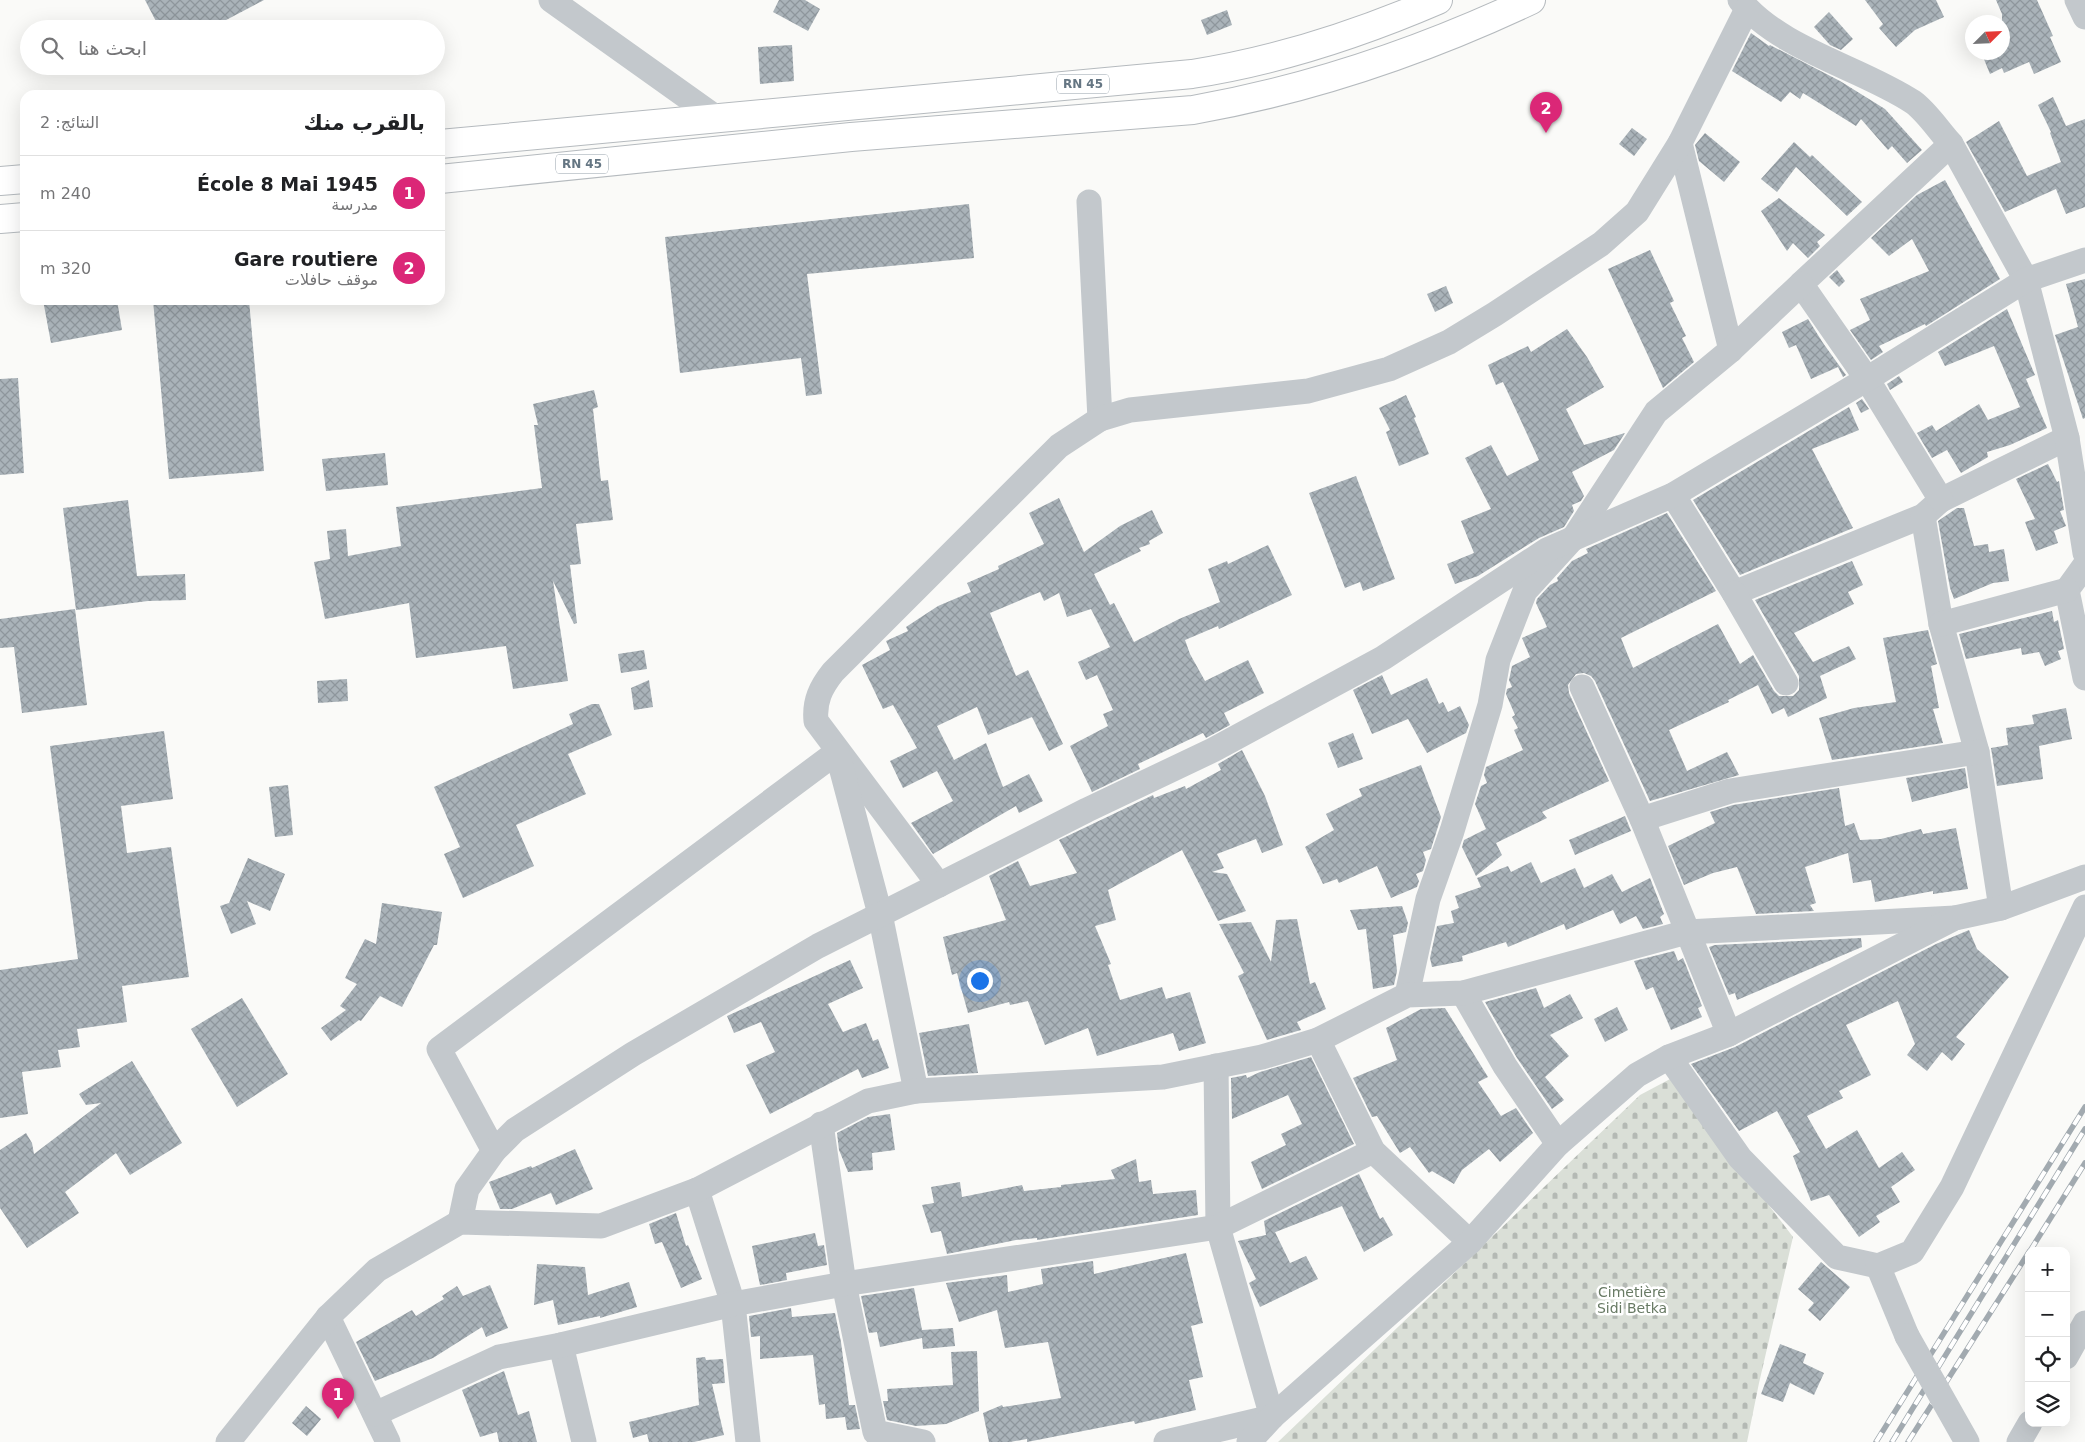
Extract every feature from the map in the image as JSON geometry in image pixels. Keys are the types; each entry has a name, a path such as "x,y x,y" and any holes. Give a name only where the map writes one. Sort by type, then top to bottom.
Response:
{"main road":[{"name":"RN 45","path":"445,144 1182,74 1244,66 1277,58 1438,0"},
{"name":"RN 45","path":"445,178 851,137 1193,110 1255,98 1342,75 1404,54 1531,0"},
{"path":"718,119 724,150"},
{"path":"0,181 20,179"},
{"path":"0,219 20,217"}],"street":[{"path":"551,0 718,119"},
{"path":"2077,0 2085,17"},
{"path":"939,885 837,752 816,721 815,709 819,695 833,672 1059,446 1100,419 1130,410 1158,406 1308,391 1388,369 1415,359 1449,342 1495,314 1620,229 1637,212 1680,143 1743,4 1790,38 1914,103 1951,144 2026,280 2067,438 2085,553"},
{"path":"1680,143 1731,350"},
{"path":"1407,995 1428,900 1452,831 1490,705 1498,660 1526,591 1575,536 1656,412 1731,350 1951,144"},
{"path":"1089,202 1100,419"},
{"path":"460,1222 467,1189 494,1152 515,1130 632,1054 818,946 1086,810 1213,750 1383,658 1546,550 1673,495 1867,379 2026,280 2085,260"},
{"path":"1802,284 1867,379 1941,500"},
{"path":"1734,593 1923,516 1941,500 2067,438"},
{"path":"1673,495 1734,593 1786,683"},
{"path":"1923,516 1941,624 1977,752 2001,908"},
{"path":"1941,624 2067,590 2085,565"},
{"path":"2067,590 2085,678"},
{"path":"1582,687 1642,819 1729,1034"},
{"path":"837,752 880,914 916,1091"},
{"path":"494,1152 439,1050 837,752"},
{"path":"1642,819 1730,791 1977,752"},
{"path":"228,1442 328,1317 377,1270 460,1222 601,1226 697,1190 868,1101 916,1091 1163,1077 1262,1057 1318,1040 1407,995 1463,993 1687,932 1955,918 2001,908 2085,877"},
{"path":"1669,1058 1740,1158 1837,1257 1878,1266 1912,1252 1952,1187 2085,907"},
{"path":"1249,1442 1272,1417 1470,1242 1558,1144 1637,1075 1669,1058 1729,1034 1955,918"},
{"path":"1463,993 1505,1066 1558,1144"},
{"path":"1318,1040 1372,1151 1470,1242"},
{"path":"1216,1066 1218,1227 1272,1417"},
{"path":"821,1124 844,1284 875,1432 923,1442"},
{"path":"375,1414 499,1357 561,1345 733,1304 844,1284 1218,1227 1372,1151"},
{"path":"697,1190 733,1304 748,1442"},
{"path":"1878,1266 1907,1336 1967,1442"},
{"path":"328,1317 388,1442"},
{"path":"2070,1350 2085,1323"},
{"path":"561,1345 584,1442"},
{"path":"1166,1442 1272,1417"},
{"path":"2020,1442 2028,1427"}],"green space":[{"name":"Cimetière Sidi Betka","path":"1672,1078 1793,1237 1747,1442 1278,1442 1640,1095"}],"building":[{"path":"145,0 264,0 226,20 155,20"},
{"path":"779,0 805,0 820,9 808,31 773,12"},
{"path":"1865,0 1936,0 1944,17 1915,30 1896,47 1879,28 1883,24"},
{"path":"1996,0 2037,0 2053,36 2050,37 2061,62 2034,74 2029,62 2004,73 2002,68 1990,74 1984,60 2010,60 2010,15 2002,14"},
{"path":"1227,10 1232,25 1207,35 1201,20"},
{"path":"1829,12 1853,39 1841,50 1830,45 1814,27"},
{"path":"1751,33 1769,46 1840,81 1885,109 1922,150 1907,163 1892,146 1888,150 1861,119 1856,126 1803,93 1800,99 1790,92 1781,102 1732,71"},
{"path":"792,45 794,81 760,84 758,47"},
{"path":"2053,97 2066,126 2085,119 2085,207 2066,214 2056,189 2005,212 1966,142 1999,121 2027,176 2061,162 2051,132 2038,105"},
{"path":"1632,128 1647,139 1634,156 1619,144"},
{"path":"1705,133 1740,162 1724,182 1699,161 1695,145"},
{"path":"1794,142 1810,157 1812,155 1862,202 1847,216 1796,167 1777,192 1761,179"},
{"path":"1945,180 2000,279 1926,326 1925,324 1879,346 1883,352 1871,360 1850,330 1870,320 1860,299 1929,271 1912,239 1889,256 1871,238 1917,195"},
{"path":"1779,198 1825,235 1817,242 1820,246 1808,258 1793,243 1787,251 1761,211"},
{"path":"969,204 974,258 807,274 822,394 806,396 801,358 680,373 665,237"},
{"path":"1650,250 1674,301 1670,303 1686,336 1682,338 1694,362 1663,388 1608,269"},
{"path":"1837,270 1845,281 1839,287 1829,277"},
{"path":"2085,279 2085,418 2083,419 2055,335 2078,327 2066,284"},
{"path":"1446,286 1453,303 1435,312 1427,294"},
{"path":"44,305 118,305 122,330 51,343"},
{"path":"153,305 249,305 264,471 169,479"},
{"path":"2007,309 2035,375 2026,379 2047,428 2010,445 1987,452 1988,457 1961,473 1947,450 1932,458 1917,433 1932,425 1936,431 1979,404 1988,420 2020,407 1994,346 1945,366 1938,352"},
{"path":"1808,319 1846,375 1843,377 1838,367 1811,379 1796,345 1789,348 1782,332"},
{"path":"1567,329 1587,357 1604,387 1566,409 1584,445 1625,433 1614,450 1572,472 1584,496 1581,501 1572,505 1574,511 1564,527 1539,538 1478,576 1455,584 1447,564 1474,553 1461,521 1491,509 1465,458 1491,445 1507,476 1539,460 1503,382 1496,385 1488,365 1528,346 1531,352"},
{"path":"1899,376 1903,382 1890,390 1887,384"},
{"path":"18,378 24,473 0,475 0,379"},
{"path":"594,390 598,407 593,409 601,481 608,480 613,520 576,524 581,564 570,565 577,623 574,624 553,581 568,681 513,689 506,646 416,658 409,603 325,619 314,562 330,559 327,531 346,529 348,556 401,546 396,507 542,488 534,425 538,425 533,404"},
{"path":"1406,395 1429,454 1399,466 1386,432 1390,430 1379,408"},
{"path":"1862,399 1869,409 1861,413 1856,403"},
{"path":"1849,407 1859,430 1812,449 1853,528 1740,575 1693,500"},
{"path":"385,453 388,485 326,491 322,459"},
{"path":"2048,464 2057,482 2059,481 2064,510 2060,511 2066,526 2054,531 2058,543 2036,551 2025,522 2035,519 2016,479"},
{"path":"1356,476 1395,579 1363,591 1360,582 1345,588 1309,493"},
{"path":"1059,498 1084,552 1120,526 1152,510 1163,533 1149,541 1150,544 1139,548 1141,551 1094,574 1110,605 1114,603 1134,642 1179,619 1220,602 1208,569 1227,561 1228,564 1268,545 1292,595 1219,629 1218,626 1185,640 1190,654 1205,681 1248,660 1264,693 1224,713 1230,725 1206,738 1203,733 1138,764 1140,769 1092,792 1070,746 1108,726 1103,714 1113,710 1097,675 1086,680 1078,662 1110,647 1091,609 1067,617 1059,593 1044,601 1040,592 990,613 1016,676 1028,670 1063,744 1049,751 1032,717 988,735 977,707 937,726 954,760 986,743 1003,787 1029,774 1043,801 1019,813 1016,806 933,854 911,823 953,801 937,771 903,788 890,761 917,748 893,705 883,709 862,665 890,650 886,641 908,631 906,627 938,606 971,592 967,583 999,569 998,566 1044,544 1029,513"},
{"path":"128,500 137,576 185,574 186,600 148,601 76,610 63,508"},
{"path":"1957,508 1964,508 1974,546 1988,544 1989,552 2004,549 2009,581 1993,583 1954,599 1950,588 1938,521"},
{"path":"1667,513 1716,591 1621,638 1633,668 1718,624 1740,664 1753,655 1774,691 1779,696 1793,696 1799,690 1799,676 1755,600 1852,561 1863,585 1848,592 1854,604 1794,633 1813,662 1849,646 1856,659 1820,676 1827,698 1788,717 1784,708 1772,714 1758,685 1728,700 1729,702 1669,730 1687,771 1727,752 1739,775 1650,801 1595,681 1591,676 1584,673 1576,674 1568,685 1569,693 1609,781 1542,812 1547,818 1496,843 1502,855 1476,876 1462,847 1464,840 1486,829 1475,804 1481,786 1487,783 1484,775 1486,767 1523,750 1514,730 1518,728 1512,717 1515,715 1506,694 1507,689 1512,687 1509,680 1512,666 1530,657 1522,638 1547,627 1536,603 1537,599 1550,585 1558,581 1557,578 1572,561 1588,553 1586,549"},
{"path":"75,609 87,705 22,713 14,647 0,648 0,619"},
{"path":"2052,611 2054,622 2058,620 2064,649 2058,651 2061,659 2045,666 2039,652 2022,655 2021,648 1966,659 1959,634"},
{"path":"1928,630 1937,664 1931,666 1939,708 1933,709 1943,743 1832,760 1819,718 1854,708 1896,702 1883,638"},
{"path":"644,650 647,669 621,673 618,654"},
{"path":"1382,675 1391,695 1427,678 1439,704 1443,702 1448,712 1460,706 1469,725 1466,733 1427,753 1408,719 1372,734 1353,690"},
{"path":"347,679 348,701 318,703 317,681"},
{"path":"649,680 653,707 634,710 631,688"},
{"path":"592,704 599,704 612,735 568,754 586,794 516,825 534,866 463,898 444,854 460,847 434,787 573,724 569,714"},
{"path":"2066,708 2072,739 2039,746 2043,779 1997,786 1991,748 2008,745 2006,728 2034,724 2032,715"},
{"path":"164,731 173,799 121,806 127,853 171,847 189,977 122,986 127,1022 77,1029 80,1047 58,1050 61,1067 22,1072 28,1114 0,1118 0,970 78,959 50,746"},
{"path":"1353,733 1363,759 1338,768 1328,743"},
{"path":"1242,750 1265,796 1283,845 1262,853 1256,839 1217,854 1224,868 1212,872 1227,874 1246,911 1218,921 1182,850 1108,890 1116,920 1095,926 1111,964 1108,965 1120,1000 1162,987 1166,999 1190,992 1206,1043 1179,1051 1173,1033 1097,1056 1088,1028 1045,1045 1028,1001 1010,1005 1009,1002 968,1013 957,973 952,975 943,937 1006,920 989,876 1018,861 1030,886 1077,873 1059,840 1153,795 1154,798 1185,786 1186,789 1221,770 1218,764"},
{"path":"1421,765 1441,817 1431,849 1423,852 1426,860 1423,871 1416,874 1419,881 1417,887 1391,898 1377,866 1339,883 1337,879 1323,884 1305,847 1334,830 1326,814 1362,796 1359,789"},
{"path":"1965,768 1968,788 1912,802 1906,778"},
{"path":"288,785 293,835 275,837 269,787"},
{"path":"1839,788 1845,826 1854,823 1860,840 1881,839 1921,829 1923,834 1956,828 1968,889 1933,894 1933,891 1875,902 1871,880 1853,883 1848,853 1805,867 1816,903 1810,905 1814,911 1756,914 1737,867 1713,873 1684,885 1668,846 1715,823 1710,812 1733,805"},
{"path":"1625,816 1631,831 1575,855 1569,840"},
{"path":"248,858 285,874 270,911 247,901 256,924 231,934 220,906 229,903"},
{"path":"1531,862 1541,883 1575,868 1584,888 1612,874 1622,892 1650,878 1664,914 1660,917 1663,924 1643,929 1636,916 1620,924 1613,910 1566,930 1564,924 1508,947 1506,942 1462,956 1463,961 1432,967 1430,958 1437,926 1454,923 1451,911 1459,908 1455,896 1481,887 1477,878 1508,866 1511,872"},
{"path":"382,903 442,912 437,945 434,945 402,1007 380,996 361,1021 359,1020 331,1041 321,1028 346,1010 340,1006 357,984 345,978 365,939 376,944"},
{"path":"1402,906 1408,923 1406,932 1393,935 1397,971 1394,985 1373,989 1366,929 1358,930 1350,910"},
{"path":"1297,919 1310,984 1315,982 1326,1009 1297,1022 1301,1030 1267,1040 1238,976 1244,973 1219,924 1251,922 1271,962 1276,920"},
{"path":"1969,930 1977,949 2009,977 1956,1037 1965,1044 1952,1061 1942,1052 1927,1071 1907,1055 1915,1044 1898,1001 1846,1025 1871,1075 1839,1091 1843,1098 1807,1116 1826,1149 1857,1130 1879,1168 1902,1152 1915,1170 1891,1187 1900,1202 1876,1216 1880,1222 1859,1237 1829,1195 1811,1201 1793,1156 1800,1152 1777,1111 1739,1131 1691,1064 1735,1047 1936,944"},
{"path":"1861,938 1862,947 1737,1000 1735,993 1729,995 1709,947 1715,945"},
{"path":"1674,951 1678,961 1683,958 1702,1006 1698,1008 1702,1017 1671,1030 1653,987 1646,990 1634,961"},
{"path":"850,960 863,988 828,1004 843,1032 866,1023 873,1041 878,1039 889,1068 862,1078 858,1069 770,1114 746,1065 775,1052 761,1022 734,1033 727,1016"},
{"path":"1536,988 1544,1008 1570,994 1583,1018 1550,1035 1569,1056 1545,1077 1564,1100 1552,1109 1517,1058 1485,1002"},
{"path":"242,998 288,1074 237,1107 191,1029"},
{"path":"1617,1007 1628,1030 1605,1042 1594,1019"},
{"path":"1445,1008 1488,1077 1478,1082 1501,1116 1516,1108 1533,1133 1500,1162 1489,1149 1462,1170 1454,1184 1432,1171 1429,1173 1410,1147 1400,1153 1377,1116 1372,1117 1353,1078 1397,1060 1386,1028 1421,1009"},
{"path":"969,1024 978,1073 928,1076 919,1033"},
{"path":"1311,1057 1354,1144 1262,1189 1251,1162 1286,1145 1281,1134 1302,1124 1288,1095 1232,1119 1231,1078 1246,1075 1247,1078 1260,1072"},
{"path":"132,1061 182,1143 130,1175 116,1153 65,1192 79,1213 27,1248 0,1208 0,1150 26,1133 32,1143 34,1154 101,1103 86,1105 79,1094"},
{"path":"890,1114 895,1150 872,1153 873,1170 848,1172 839,1150 837,1133 868,1117"},
{"path":"575,1149 593,1189 556,1205 551,1193 512,1209 500,1209 489,1182 531,1166 532,1168"},
{"path":"1136,1159 1139,1182 1151,1180 1153,1194 1196,1190 1198,1215 1037,1240 1037,1238 1016,1240 947,1254 941,1231 931,1233 922,1205 934,1203 931,1187 960,1182 962,1197 1022,1185 1024,1191 1061,1187 1061,1185 1115,1179 1111,1170"},
{"path":"1359,1174 1380,1219 1383,1217 1393,1235 1364,1252 1342,1206 1275,1232 1290,1263 1306,1256 1318,1279 1260,1307 1249,1283 1256,1279 1238,1241 1266,1235 1264,1221"},
{"path":"676,1213 686,1246 688,1245 702,1279 681,1288 662,1242 655,1244 649,1224"},
{"path":"815,1233 818,1246 824,1245 827,1265 786,1273 787,1280 760,1285 752,1246"},
{"path":"1186,1253 1203,1323 1191,1326 1203,1377 1189,1380 1196,1410 1135,1424 1134,1421 1027,1442 1027,1439 1010,1442 989,1442 983,1413 1002,1405 1003,1407 1061,1398 1048,1342 1005,1348 997,1310 959,1322 946,1283 1007,1275 1008,1292 1043,1284 1041,1269 1093,1261 1094,1274"},
{"path":"1821,1262 1850,1287 1820,1321 1808,1310 1814,1303 1798,1289"},
{"path":"537,1264 585,1267 588,1295 629,1282 637,1307 600,1318 600,1316 558,1325 553,1300 534,1305"},
{"path":"490,1285 508,1328 486,1337 482,1327 433,1358 375,1381 356,1342 412,1310 416,1316 444,1299 442,1296 457,1286 463,1296"},
{"path":"914,1288 922,1330 953,1328 955,1346 923,1349 922,1338 880,1347 877,1332 869,1333 861,1296"},
{"path":"791,1308 792,1317 835,1313 841,1342 849,1405 855,1405 860,1429 847,1430 845,1417 826,1419 825,1404 819,1405 813,1355 760,1359 760,1336 751,1337 749,1316"},
{"path":"1780,1344 1806,1354 1803,1363 1824,1373 1814,1395 1790,1383 1783,1402 1761,1394"},
{"path":"977,1351 979,1411 946,1424 916,1426 887,1420 883,1401 888,1401 887,1389 953,1385 951,1352"},
{"path":"705,1357 706,1360 723,1359 725,1383 712,1384 724,1435 694,1442 649,1442 647,1434 633,1438 629,1422 699,1405 696,1358"},
{"path":"504,1371 518,1415 529,1411 537,1442 499,1442 497,1432 480,1437 462,1390"},
{"path":"306,1406 321,1419 307,1436 292,1423"}],"railway":[{"path":"1876,1442 2085,1107"},
{"path":"1892,1442 2085,1129"},
{"path":"2032,1247 2085,1163"},
{"path":"1908,1442 2025,1258"}],"place":[{"name":"Gare routiere","path":"1546,133"},
{"name":"École 8 Mai 1945","path":"338,1419"}]}
